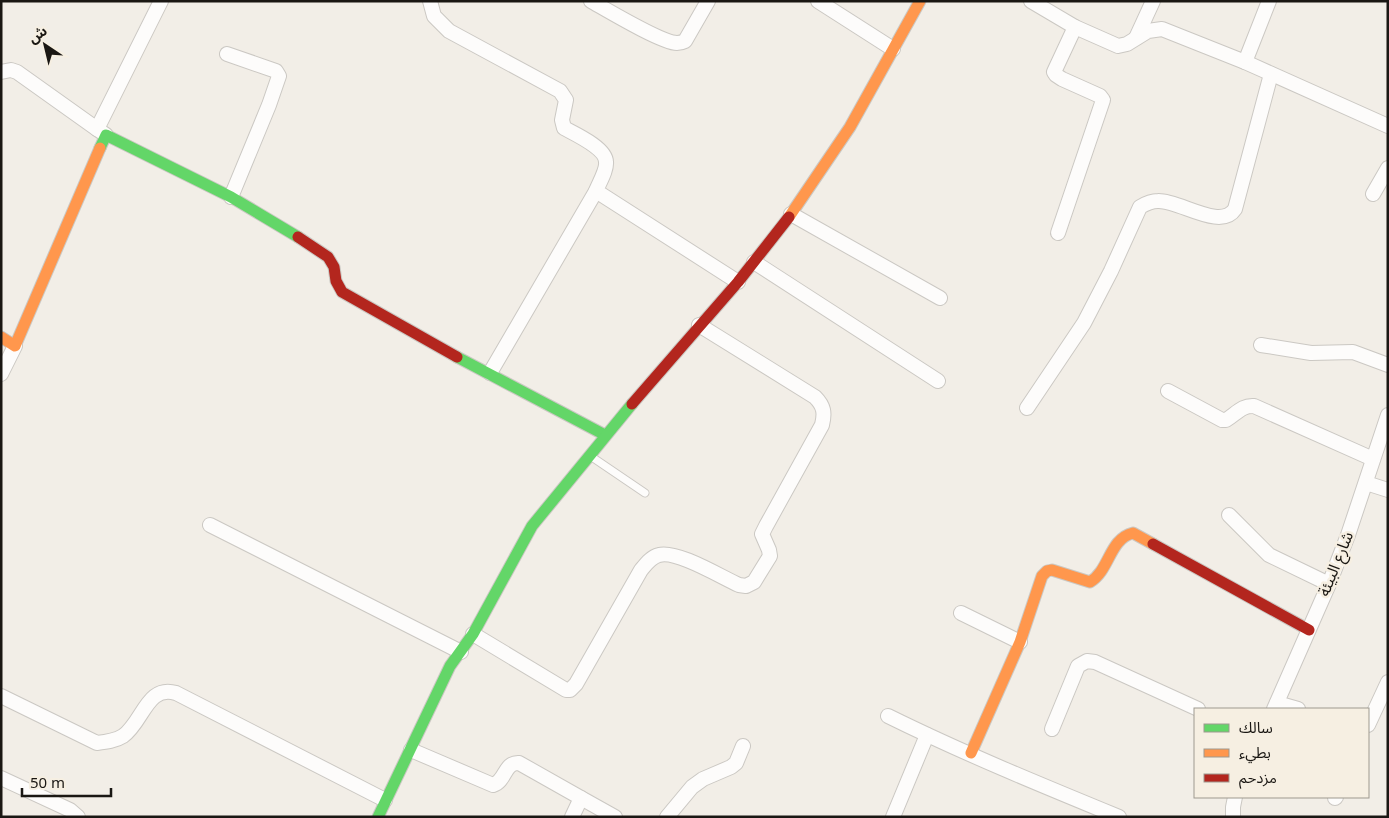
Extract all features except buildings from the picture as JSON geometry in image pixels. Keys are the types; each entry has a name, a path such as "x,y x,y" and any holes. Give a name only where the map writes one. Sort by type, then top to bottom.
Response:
{"street":[{"path":"1,374 15,346 102,132 161,1"},
{"path":"430,1 434,16 449,31 560,91 566,100 562,120 564,128 597,148 605,157 606,162 596,191 490,374"},
{"path":"591,1 644,30 678,44 684,41 708,1"},
{"path":"818,1 893,49"},
{"path":"378,817 450,666 473,634 532,526 605,435 738,282 791,214 850,127 920,1"},
{"path":"1031,1 1075,26 1118,46 1128,44 1148,31 1162,29 1245,62 1388,126"},
{"path":"1136,39 1153,1"},
{"path":"1245,62 1269,1"},
{"path":"1058,233 1102,100 1100,96 1062,79 1054,72 1075,26"},
{"path":"227,54 276,72 278,76 269,105 231,197"},
{"path":"1,72 11,70 17,72 102,132 231,197 328,257 334,267 336,280 342,292 352,299 605,435"},
{"path":"1027,408 1084,323 1111,271 1140,207 1146,203 1159,201 1219,218 1232,214 1235,209 1271,74"},
{"path":"1373,194 1388,168"},
{"path":"596,191 738,282"},
{"path":"791,214 940,298"},
{"path":"754,262 938,381"},
{"path":"473,634 566,690 570,690 576,684 641,570 649,560 658,555 671,554 740,585 746,586 754,582 770,556 762,534 822,425 823,408 815,397 699,325"},
{"path":"1,337 15,346"},
{"path":"1261,345 1311,353 1353,352 1388,365"},
{"path":"1168,391 1222,420 1226,420 1243,407 1248,405 1254,406 1373,459"},
{"name":"شارع البيئة","path":"1275,706 1329,584 1348,535 1388,415"},
{"path":"1366,483 1388,490"},
{"path":"1229,515 1269,556 1329,584"},
{"path":"210,525 461,652"},
{"path":"971,753 1020,642 1042,576 1047,571 1052,570 1090,582 1096,580 1119,540 1129,533 1133,533 1309,630"},
{"path":"961,614 1020,642"},
{"path":"1052,729 1078,666 1087,661 1095,662 1196,708"},
{"path":"1369,723 1388,682"},
{"path":"1,696 97,743 109,742 124,736 154,696 163,690 168,690 385,800"},
{"path":"1275,706 1290,708"},
{"path":"888,716 1030,781 1119,817"},
{"path":"893,817 927,735"},
{"path":"667,817 692,787 703,779 732,767 736,763 743,746"},
{"path":"411,750 494,785 501,780 509,765 519,763 614,817"},
{"path":"1,778 70,810 78,817"},
{"path":"572,817 581,798"},
{"path":"1233,817 1235,798"}],"lane":[{"path":"589,454 645,493"}],"traffic: fast":[{"path":"100,148 106,135 231,197 298,237"},
{"path":"457,357 605,435"},
{"path":"378,817 450,666 473,634 532,526 632,404"}],"traffic: slow":[{"path":"789,217 850,127 920,1"},
{"path":"1,337 15,346 100,148"},
{"path":"971,753 1020,642 1042,576 1047,571 1052,570 1090,582 1097,577 1114,548 1125,536 1133,533 1153,544"}],"traffic: jam":[{"path":"632,404 738,282 789,217"},
{"path":"298,237 328,257 334,267 336,281 342,292 457,357"},
{"path":"1153,544 1309,630"}]}
